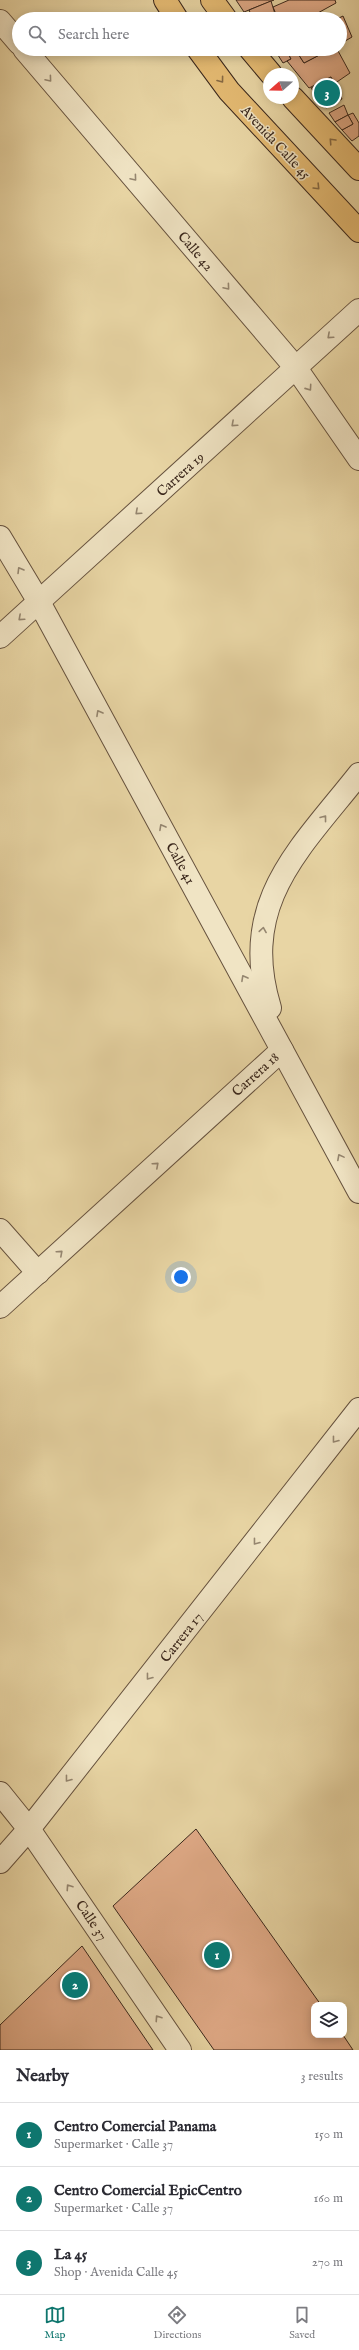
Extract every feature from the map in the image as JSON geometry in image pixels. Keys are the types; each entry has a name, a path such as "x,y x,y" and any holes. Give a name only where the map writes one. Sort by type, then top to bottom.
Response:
{"main road":[{"path":"165,0 173,12"},
{"path":"212,0 221,12"},
{"name":"Avenida Calle 45","path":"203,56 234,97 359,231"},
{"path":"256,56 266,68"},
{"path":"299,104 359,169"}],"street":[{"path":"0,21 12,35"},
{"name":"Calle 42","path":"30,56 296,368 359,459"},
{"name":"Carrera 19","path":"0,637 359,310"},
{"name":"Calle 41","path":"0,537 39,602 359,1192"},
{"name":"Carrera 18","path":"0,1307 282,1050 262,983 260,950 265,915 276,886 293,858 359,774"},
{"path":"0,1230 38,1273"},
{"name":"Carrera 17","path":"0,1862 29,1829 359,1409"},
{"name":"Calle 37","path":"0,1793 29,1829 180,2050"}],"building":[{"path":"236,0 274,0 244,12"},
{"path":"289,0 335,0 336,3 320,12 275,12 273,7"},
{"path":"271,1 274,12 250,12 249,10"},
{"path":"347,25 352,37 347,40"},
{"path":"279,56 290,56 291,59 283,63"},
{"path":"290,56 300,56 304,63 318,56 341,56 350,73 334,84 331,77 309,88 299,76 299,68 293,68 287,61 291,59"},
{"path":"300,56 318,56 304,63"},
{"path":"331,77 342,99 326,108 311,88"},
{"path":"344,105 348,115 335,122 329,113"},
{"path":"353,113 359,123 359,136 352,141 342,130 353,124 348,115"},
{"path":"348,115 353,124 342,130 335,122"},
{"path":"196,1829 319,2002 311,2002 311,2038 345,2038 353,2050 214,2050 113,1906"},
{"path":"82,1946 153,2050 0,2050 0,2025"}],"place":[{"name":"La 45","path":"327,93"},
{"name":"Centro Comercial Panama","path":"217,1955"},
{"name":"Centro Comercial EpicCentro","path":"75,1985"}]}
